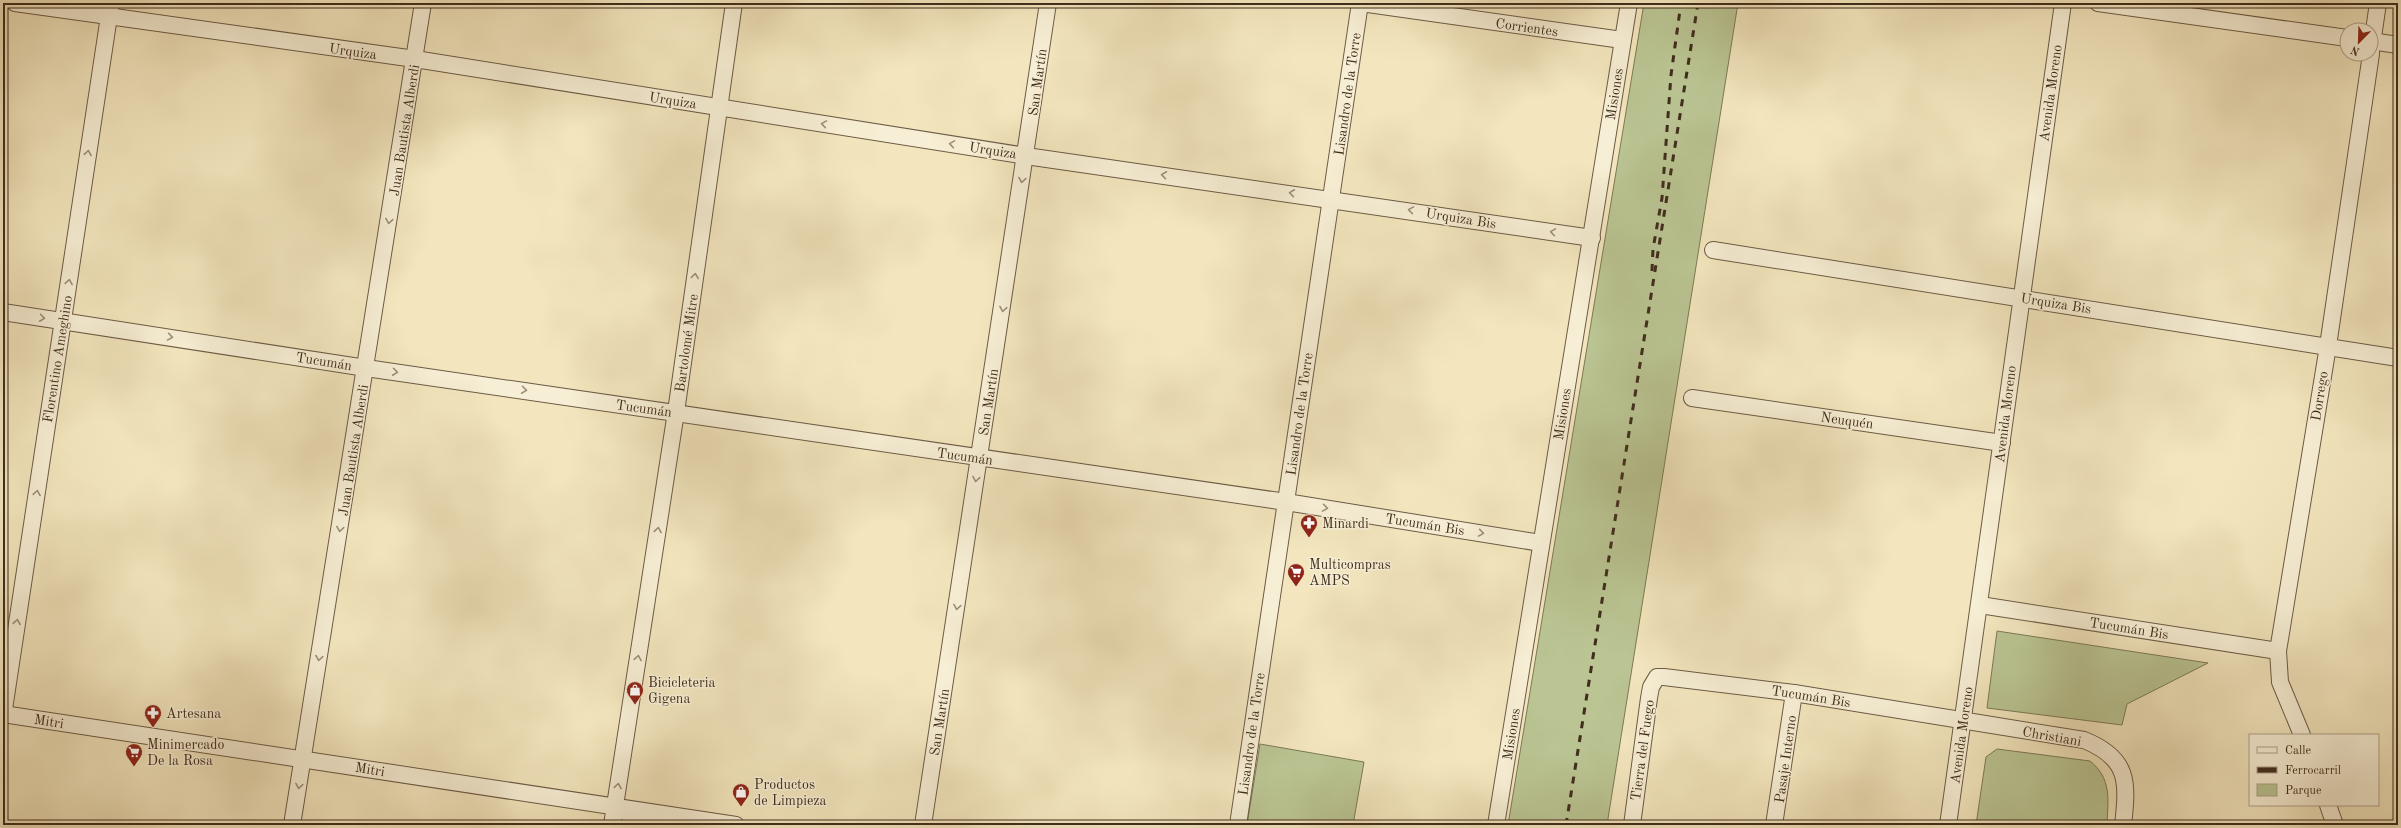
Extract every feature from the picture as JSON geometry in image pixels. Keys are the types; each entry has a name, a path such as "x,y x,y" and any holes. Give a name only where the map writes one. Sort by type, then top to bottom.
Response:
{"street":[{"name":"Urquiza","path":"15,3 110,10 1026,156 1331,198"},
{"name":"Juan Bautista Alberdi","path":"292,825 423,3"},
{"name":"Bartolomé Mitre","path":"612,825 676,412 718,107 734,3"},
{"name":"San Martín","path":"923,825 1026,156 1048,3"},
{"name":"Corrientes","path":"1360,3 1622,40"},
{"name":"Lisandro de la Torre","path":"1238,825 1360,3"},
{"name":"Misiones","path":"1496,825 1629,3"},
{"name":"Avenida Moreno","path":"1948,825 1980,605 2020,297 2063,3"},
{"path":"2098,3 2339,37"},
{"name":"Dorrego","path":"2375,22 2378,3"},
{"name":"Florentino Ameghino","path":"3,714 110,10"},
{"path":"2379,46 2398,45"},
{"name":"Dorrego","path":"2302,734 2280,682 2278,651 2328,346 2369,62"},
{"name":"Urquiza Bis","path":"1331,198 1592,238"},
{"name":"Urquiza Bis","path":"1713,250 2020,297 2398,358"},
{"name":"Tucumán","path":"3,312 366,368 1286,502"},
{"name":"Neuquén","path":"1692,398 2002,443"},
{"name":"Tucumán Bis","path":"1286,502 1541,542"},
{"name":"Tucumán Bis","path":"1980,605 2278,651"},
{"name":"Tucumán Bis","path":"1657,677 1794,693 1963,721"},
{"name":"Tierra del Fuego","path":"1632,825 1648,698 1651,686 1657,677"},
{"name":"Pasaje Interno","path":"1774,825 1794,693"},
{"name":"Mitri","path":"3,714 736,825"},
{"name":"Christiani","path":"1963,721 2084,740 2109,754 2119,764 2124,778 2127,795 2123,825"},
{"path":"2328,806 2335,825"},
{"path":"615,807 648,825"}],"green space":[{"path":"1644,3 1738,3 1607,825 1508,825"},
{"path":"1997,631 2208,663 2127,704 2122,725 1987,708"},
{"path":"1260,744 1364,762 1353,825 1247,825"},
{"path":"1997,749 2090,761 2102,775 2105,782 2108,798 2107,825 1976,825 1986,757"}],"railway":[{"path":"1652,271 1653,249 1662,198 1671,75 1681,3"},
{"path":"1566,825 1698,3"}],"place":[{"name":"Minardi","path":"1309,538"},
{"name":"Multicompras AMPS","path":"1296,587"},
{"name":"Bicicleteria Gigena","path":"635,705"},
{"name":"Artesana","path":"153,728"},
{"name":"Minimercado De la Rosa","path":"134,767"},
{"name":"Productos de Limpieza","path":"741,807"}]}
